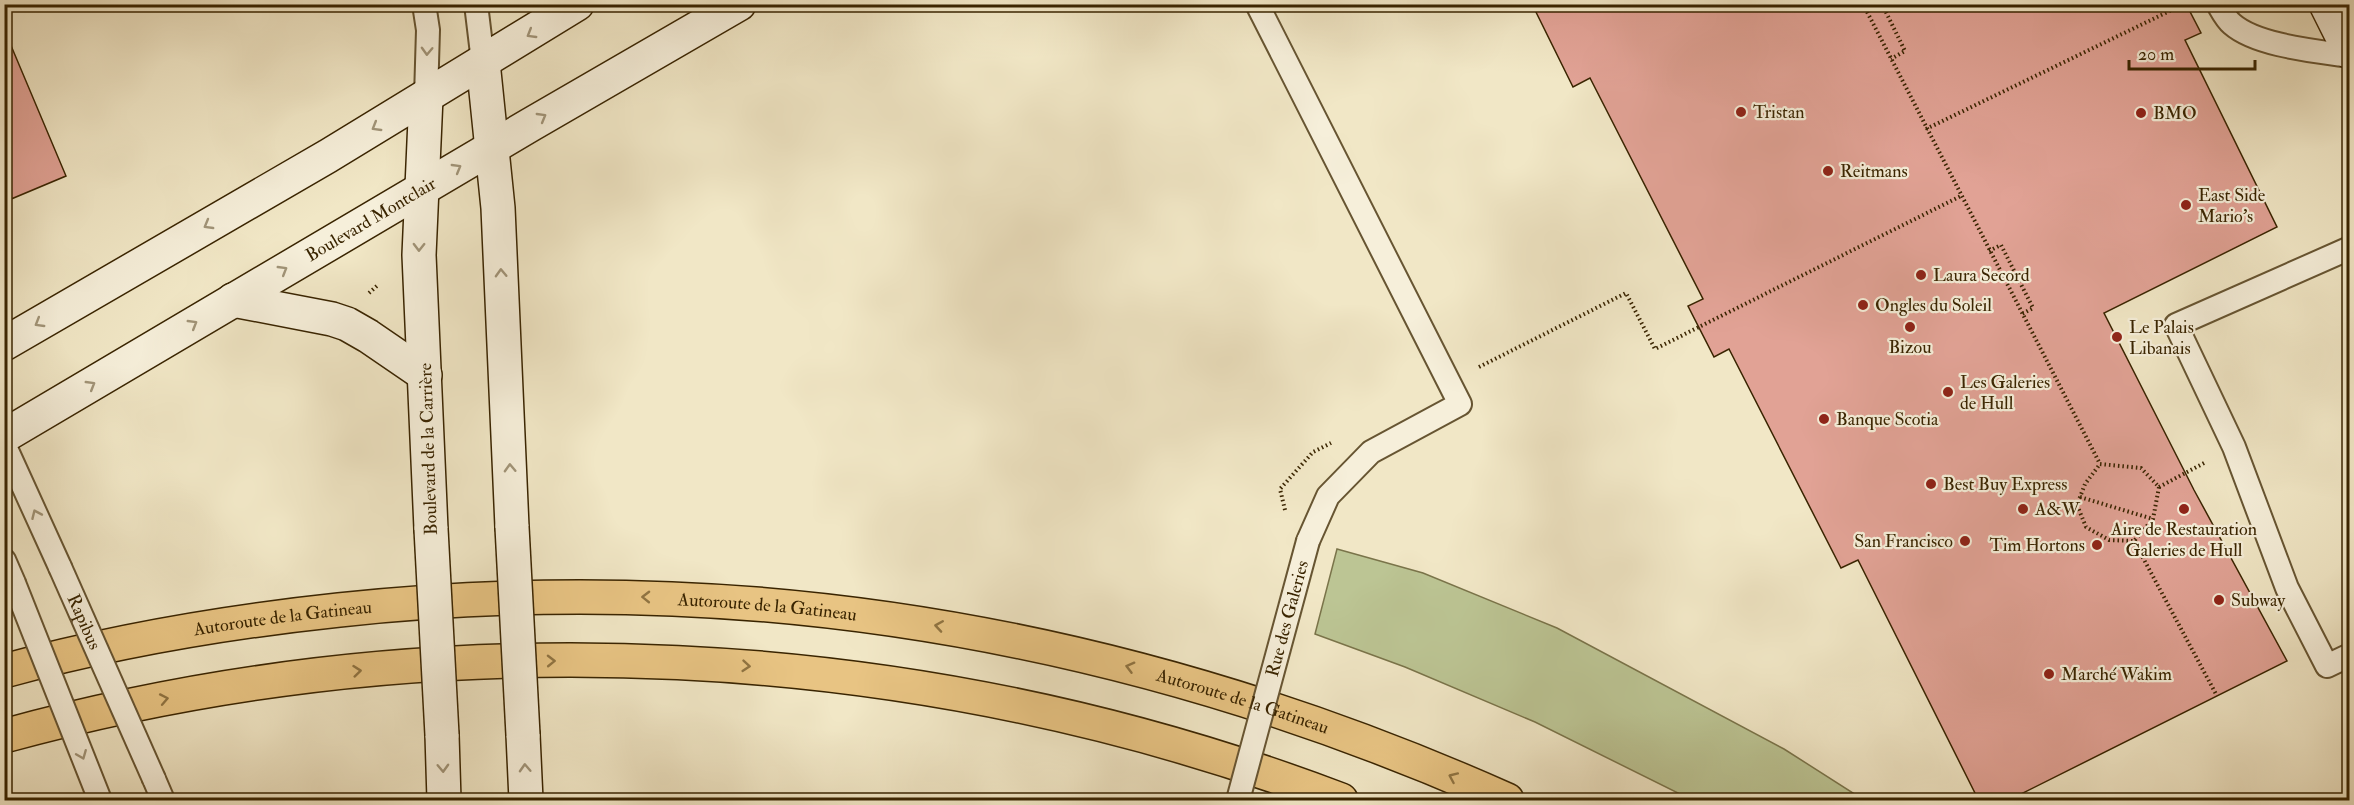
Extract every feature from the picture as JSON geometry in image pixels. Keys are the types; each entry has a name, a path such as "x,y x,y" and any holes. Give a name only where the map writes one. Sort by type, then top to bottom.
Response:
{"highway":[{"name":"Autoroute de la Gatineau","path":"4,671 72,654 189,630 302,614 407,603 510,598 609,597 780,605 856,613 945,627 1050,648 1161,675 1317,723 1399,754 1507,801"},
{"path":"4,736 161,699 335,673 461,663 665,661 788,670 919,688 979,699 1090,724 1200,753 1266,773 1341,801"}],"main road":[{"path":"4,344 426,97 578,4"},
{"name":"Boulevard Montclair","path":"4,436 492,147 739,4"},
{"path":"2326,4 2349,54"},
{"path":"483,62 500,250 526,801"},
{"name":"Boulevard de la Carrière","path":"426,97 419,255 444,801"},
{"path":"233,300 332,319 347,324 425,375"}],"lane":[{"path":"424,4 428,30 426,97"},
{"path":"476,4 483,62"},
{"name":"Rue des Galeries","path":"1238,801 1308,541 1328,496 1371,452 1461,404 1257,4"},
{"path":"2218,4 2232,24 2257,37 2288,46 2349,54"},
{"path":"2349,248 2176,325 2234,447 2287,588 2328,666 2349,656"},
{"name":"Rapibus","path":"4,444 163,801"},
{"path":"4,560 100,801"}],"path":[{"path":"1863,4 2100,464"},
{"path":"1882,4 1905,51 1891,59"},
{"path":"1926,129 2184,4"},
{"path":"1698,326 1960,195"},
{"path":"1989,251 2001,244 2033,308 2022,314"},
{"path":"2134,541 2152,519 2159,487 2234,447"},
{"path":"2100,464 2141,468 2159,487"},
{"path":"2100,464 2085,484 2078,505 2086,527 2109,540 2134,541"},
{"path":"2080,497 2152,519"},
{"path":"2134,541 2217,696"}],"green space":[{"path":"1337,549 1423,573 1557,628 1784,749 1864,800 1692,800 1535,722 1405,667 1315,634"}],"building":[{"name":"Les Galeries de Hull","path":"1532,4 2186,4 2201,33 2185,40 2277,227 2104,313 2194,490 2287,661 2007,801 1979,801 1858,560 1841,568 1729,349 1714,357 1688,306 1703,299 1590,78 1573,87"},
{"path":"4,29 66,176 4,202"}],"place":[{"name":"Tristan","path":"1741,112"},
{"name":"BMO","path":"2141,113"},
{"name":"Reitmans","path":"1828,171"},
{"name":"East Side Mario's","path":"2186,205"},
{"name":"Laura Secord","path":"1921,275"},
{"name":"Ongles du Soleil","path":"1863,305"},
{"name":"Bizou","path":"1910,327"},
{"name":"Le Palais Libanais","path":"2117,337"},
{"name":"Les Galeries de Hull","path":"1948,392"},
{"name":"Banque Scotia","path":"1824,419"},
{"name":"Best Buy Express","path":"1931,484"},
{"name":"A&W","path":"2023,509"},
{"name":"Aire de Restauration Galeries de Hull","path":"2184,509"},
{"name":"San Francisco","path":"1965,541"},
{"name":"Tim Hortons","path":"2097,545"},
{"name":"Subway","path":"2219,600"},
{"name":"Marché Wakim","path":"2049,674"}]}
